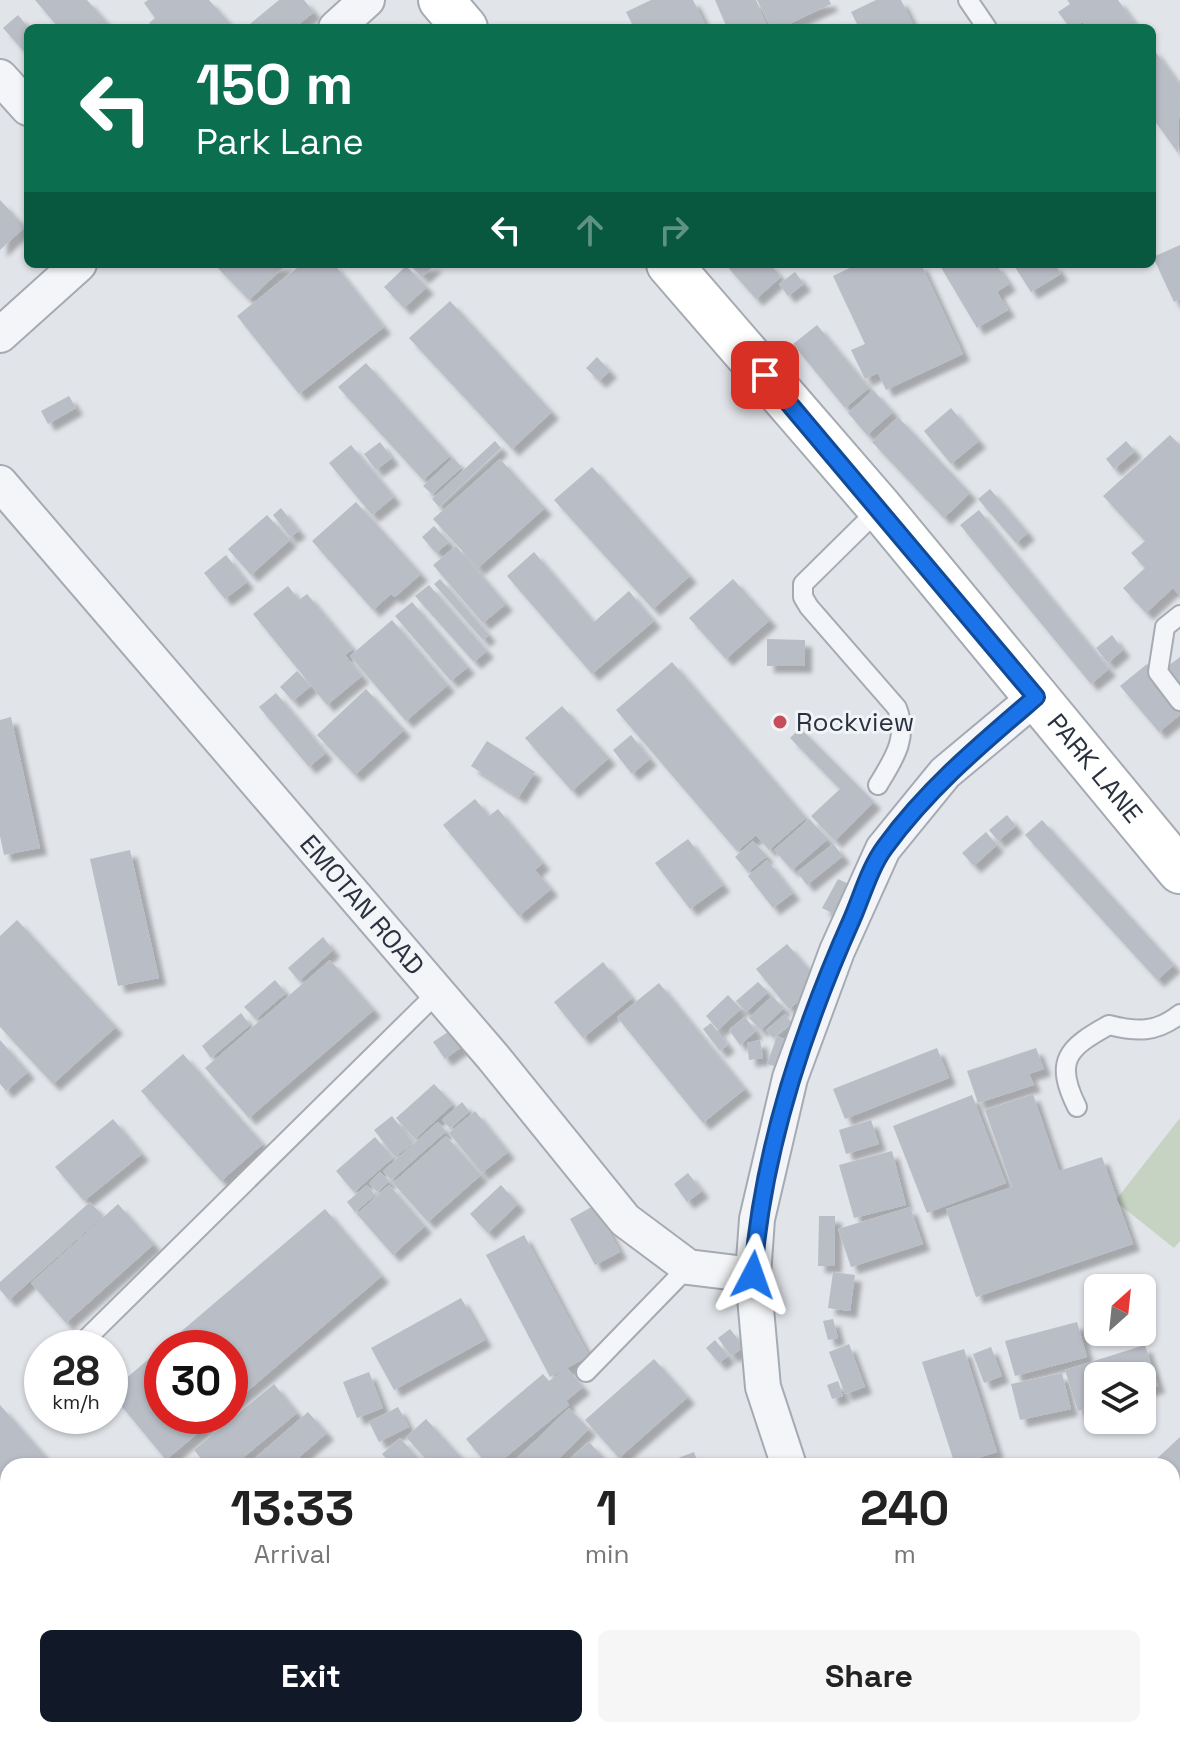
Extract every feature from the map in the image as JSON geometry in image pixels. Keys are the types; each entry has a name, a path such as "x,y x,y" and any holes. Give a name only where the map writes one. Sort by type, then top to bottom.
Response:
{"street":[{"path":"340,24 367,0"},
{"path":"441,0 462,24"},
{"path":"0,77 24,104"},
{"path":"0,335 75,268"},
{"name":"PARK LANE","path":"672,268 880,508 1180,871"},
{"name":"EMOTAN ROAD","path":"0,483 625,1220 688,1267 753,1275"},
{"path":"786,1458 763,1387 753,1275 757,1219 790,1078 837,951 883,849 945,773 1036,697"}],"lane":[{"path":"968,0 984,24"},
{"path":"878,785 902,743 902,718 897,708 809,607 803,597 803,584 880,508"},
{"path":"1180,615 1165,627 1158,672 1180,701"},
{"path":"95,1330 436,994"},
{"path":"1077,1107 1063,1080 1069,1052 1081,1041 1109,1025 1137,1032 1159,1028 1180,1014"},
{"path":"586,1372 688,1267"}],"green space":[{"path":"1180,1118 1180,1241 1174,1248 1115,1201"}],"building":[{"path":"35,0 87,0 108,24 56,24"},
{"path":"148,0 209,0 230,24 150,24 155,18 144,3"},
{"path":"279,0 304,0 314,12 299,24 250,24"},
{"path":"651,0 693,0 705,24 632,24 626,12"},
{"path":"715,0 756,0 766,24 725,24"},
{"path":"757,0 829,0 831,4 789,24 769,24"},
{"path":"876,0 901,0 913,24 857,24 851,12"},
{"path":"1067,0 1118,0 1135,24 1067,24 1058,12 1070,4"},
{"path":"18,15 26,24 24,52 3,28"},
{"path":"1156,53 1180,86 1178,153 1156,123"},
{"path":"0,200 24,228 0,250"},
{"path":"1180,245 1180,299 1174,302 1156,263 1156,256"},
{"path":"218,268 283,268 249,300"},
{"path":"297,268 337,268 384,327 299,394 237,316"},
{"path":"404,268 408,268 427,287 404,308 384,287"},
{"path":"413,268 432,268 422,277"},
{"path":"729,268 773,268 781,277 756,299"},
{"path":"850,268 923,268 963,354 886,390 878,373 865,379 851,350 865,344 833,276"},
{"path":"941,268 999,268 1009,284 997,292 1008,310 977,328"},
{"path":"1016,268 1057,268 1061,274 1031,292"},
{"path":"795,272 804,284 788,296 779,284"},
{"path":"450,301 552,412 512,449 409,338"},
{"path":"817,325 869,388 845,408 793,344"},
{"path":"597,357 610,371 599,381 586,368"},
{"path":"366,363 450,456 423,480 338,387"},
{"path":"873,390 893,412 867,435 848,413"},
{"path":"69,396 76,408 48,424 41,411"},
{"path":"951,408 979,441 951,464 924,431"},
{"path":"898,417 970,493 944,518 872,442"},
{"path":"1170,435 1180,445 1180,596 1173,588 1146,613 1123,588 1145,568 1131,553 1145,541 1103,496"},
{"path":"495,441 501,448 439,507 432,499"},
{"path":"1126,441 1135,451 1114,469 1106,459"},
{"path":"380,442 392,458 376,470 364,454"},
{"path":"351,445 394,497 372,515 329,463"},
{"path":"453,458 462,467 432,494 423,486"},
{"path":"500,459 545,508 478,568 433,519"},
{"path":"592,467 690,576 653,609 554,500"},
{"path":"990,489 1028,533 1016,543 978,499"},
{"path":"356,502 421,574 395,597 391,594 373,610 312,541"},
{"path":"281,508 299,531 290,537 273,515"},
{"path":"979,510 1109,669 1091,684 960,525"},
{"path":"267,515 290,540 251,575 228,549"},
{"path":"434,526 449,542 436,553 422,537"},
{"path":"456,546 506,604 483,623 433,565"},
{"path":"534,552 594,622 629,591 654,621 592,674 507,576"},
{"path":"226,555 247,582 225,599 204,573"},
{"path":"440,579 489,635 483,640 434,584"},
{"path":"733,579 770,620 726,659 689,618"},
{"path":"429,585 487,651 474,662 415,596"},
{"path":"288,586 299,600 307,594 353,649 345,655 362,676 327,705 253,614"},
{"path":"412,602 468,667 451,681 395,616"},
{"path":"392,620 448,685 406,721 350,656"},
{"path":"1112,635 1123,650 1108,663 1096,648"},
{"path":"767,639 805,640 805,666 767,666"},
{"path":"1180,657 1180,697 1160,672"},
{"path":"672,662 806,818 769,850 756,835 737,851 616,710"},
{"path":"1147,664 1180,703 1180,715 1159,732 1120,686"},
{"path":"297,671 311,686 293,701 280,687"},
{"path":"366,689 404,730 355,775 317,735"},
{"path":"276,693 326,753 309,767 259,707"},
{"path":"562,706 609,758 572,791 525,738"},
{"path":"11,717 40,848 4,855 0,836 0,720"},
{"path":"800,728 874,802 835,841 811,816 840,789 790,738"},
{"path":"631,735 650,759 632,774 613,750"},
{"path":"487,741 535,772 519,797 471,766"},
{"path":"475,799 489,816 498,809 543,863 535,870 551,889 519,916 443,825"},
{"path":"1007,815 1016,826 998,841 989,830"},
{"path":"809,819 828,839 792,870 774,850"},
{"path":"1042,820 1174,965 1157,980 1025,835"},
{"path":"986,832 997,845 974,866 962,853"},
{"path":"688,839 723,885 690,909 655,863"},
{"path":"753,841 767,856 748,872 735,857"},
{"path":"833,844 843,856 807,885 797,872"},
{"path":"130,850 159,978 118,986 90,859"},
{"path":"767,860 793,893 773,908 748,876"},
{"path":"838,879 851,885 836,915 822,908"},
{"path":"17,920 116,1027 53,1084 0,1027 0,936"},
{"path":"323,937 333,950 299,981 288,968"},
{"path":"787,944 821,983 789,1009 756,969"},
{"path":"330,960 374,1010 249,1118 205,1068"},
{"path":"603,962 632,998 583,1038 554,1002"},
{"path":"275,980 286,993 256,1019 244,1007"},
{"path":"758,982 768,992 746,1012 736,1001"},
{"path":"659,983 745,1089 703,1123 617,1017"},
{"path":"728,995 741,1009 718,1030 706,1016"},
{"path":"772,996 784,1008 761,1030 749,1018"},
{"path":"241,1013 250,1025 211,1058 202,1046"},
{"path":"785,1014 792,1023 773,1038 766,1030"},
{"path":"745,1017 756,1031 740,1045 729,1030"},
{"path":"711,1023 728,1045 720,1051 703,1029"},
{"path":"451,1030 463,1046 445,1059 433,1042"},
{"path":"777,1036 787,1040 778,1067 767,1064"},
{"path":"0,1040 28,1072 6,1091 0,1084"},
{"path":"760,1040 763,1058 749,1060 747,1043"},
{"path":"937,1048 949,1078 845,1119 833,1089"},
{"path":"1036,1048 1044,1069 1029,1074 1034,1085 978,1103 967,1071"},
{"path":"183,1054 263,1144 221,1181 141,1091"},
{"path":"434,1084 453,1104 415,1139 396,1118"},
{"path":"1033,1094 1059,1171 1102,1157 1133,1244 976,1297 946,1209 1012,1187 985,1110"},
{"path":"972,1095 1006,1183 927,1213 893,1126"},
{"path":"462,1102 469,1111 450,1128 442,1120"},
{"path":"475,1111 508,1152 482,1173 449,1133"},
{"path":"392,1116 413,1143 395,1157 374,1130"},
{"path":"113,1119 142,1154 84,1201 55,1167"},
{"path":"871,1120 879,1144 846,1154 839,1130"},
{"path":"438,1122 446,1131 391,1180 383,1171"},
{"path":"446,1136 481,1175 428,1222 393,1183"},
{"path":"375,1137 393,1158 354,1192 336,1171"},
{"path":"892,1151 906,1205 854,1218 839,1165"},
{"path":"380,1172 389,1181 377,1192 369,1183"},
{"path":"688,1173 702,1191 687,1202 674,1184"},
{"path":"367,1185 375,1195 355,1212 347,1202"},
{"path":"389,1185 425,1226 393,1255 357,1214"},
{"path":"501,1185 518,1204 488,1233 470,1214"},
{"path":"90,1202 103,1216 9,1300 0,1290 0,1282"},
{"path":"118,1204 154,1244 66,1323 31,1283"},
{"path":"595,1205 620,1252 595,1265 570,1219"},
{"path":"910,1207 923,1244 851,1267 838,1229"},
{"path":"325,1209 382,1276 248,1391 248,1330 183,1330"},
{"path":"819,1216 835,1216 835,1266 818,1266"},
{"path":"524,1235 589,1356 550,1377 486,1255"},
{"path":"833,1272 855,1275 850,1311 828,1308"},
{"path":"461,1298 485,1340 394,1390 371,1348"},
{"path":"833,1319 838,1338 828,1340 823,1321"},
{"path":"1077,1322 1087,1357 1015,1376 1005,1341"},
{"path":"730,1329 744,1347 731,1356 718,1338"},
{"path":"715,1340 728,1356 719,1363 706,1348"},
{"path":"849,1344 865,1387 845,1394 829,1352"},
{"path":"1145,1346 1150,1362 1091,1362"},
{"path":"991,1347 1002,1376 984,1383 973,1354"},
{"path":"964,1349 997,1452 978,1458 953,1458 922,1362"},
{"path":"654,1359 688,1397 619,1458 585,1420"},
{"path":"144,1363 144,1433 128,1414 128,1377"},
{"path":"1084,1364 1084,1409 1078,1411 1065,1370"},
{"path":"567,1368 583,1387 566,1401 569,1405 505,1458 481,1458 466,1439 543,1374 549,1381"},
{"path":"369,1372 383,1408 357,1418 343,1382"},
{"path":"1062,1373 1071,1409 1020,1420 1011,1384"},
{"path":"838,1381 843,1396 832,1399 827,1385"},
{"path":"274,1384 297,1413 243,1458 200,1458 194,1450 213,1434 248,1434 248,1405"},
{"path":"0,1405 24,1434 47,1458 0,1458"},
{"path":"398,1407 409,1427 379,1442 369,1422"},
{"path":"569,1408 589,1429 559,1458 517,1458"},
{"path":"308,1412 327,1433 298,1458 255,1458"},
{"path":"426,1419 462,1458 425,1458 406,1437"},
{"path":"145,1434 197,1434 168,1458 164,1458"},
{"path":"1180,1437 1180,1458 1158,1458"},
{"path":"400,1438 418,1458 386,1458 382,1454"},
{"path":"589,1442 604,1458 571,1458"},
{"path":"694,1452 696,1458 678,1458"}],"place":[{"name":"Rockview","path":"780,722"}],"route":[{"path":"753,1275 757,1219 790,1078 837,951 883,849 945,773 1036,697 765,375"}]}
